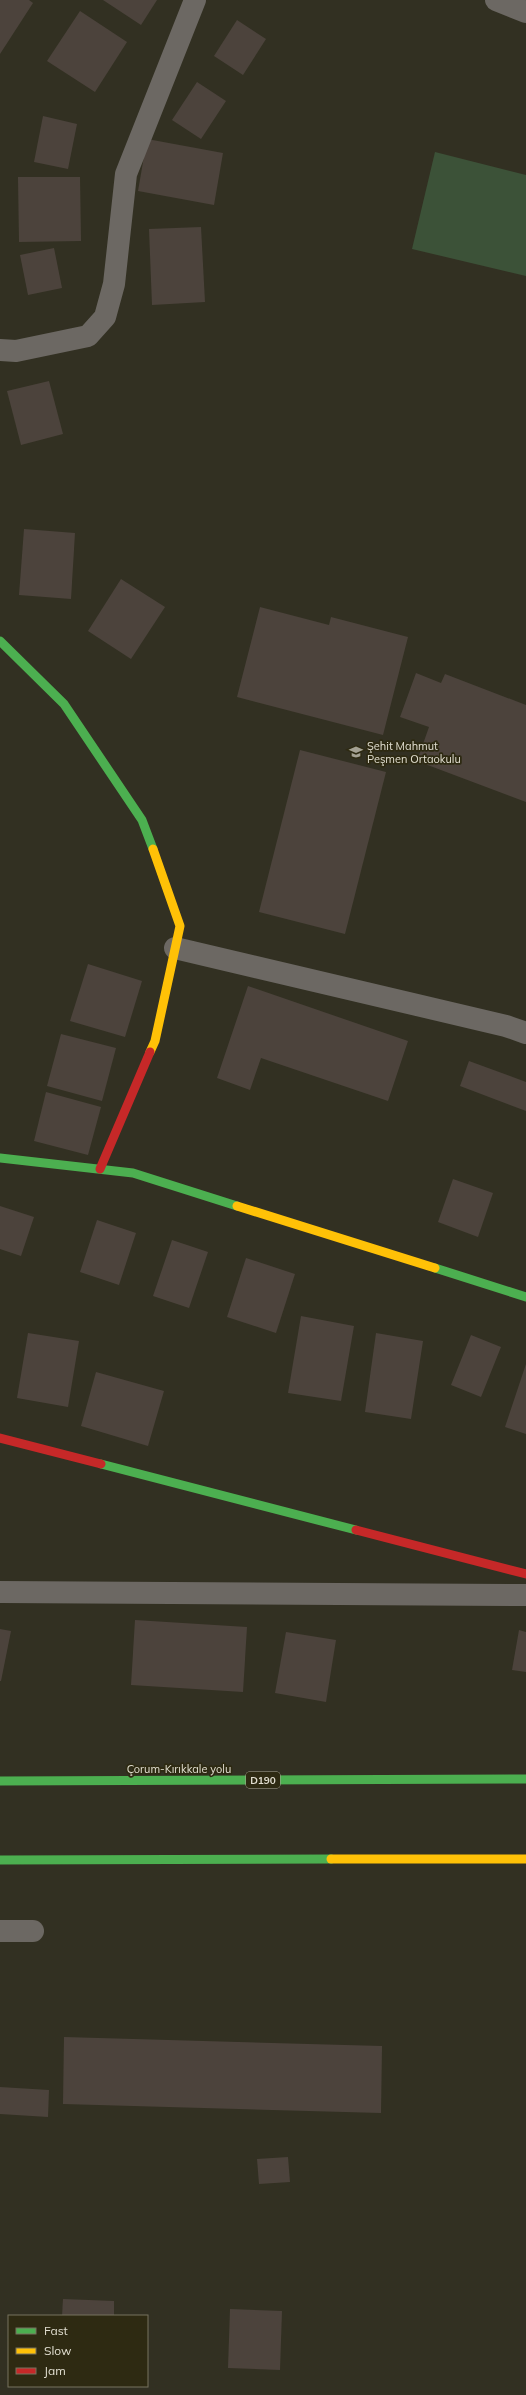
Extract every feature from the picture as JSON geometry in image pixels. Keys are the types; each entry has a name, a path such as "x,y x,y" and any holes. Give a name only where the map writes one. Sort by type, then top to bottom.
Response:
{"main road":[{"path":"0,641 64,704 142,820 180,926 155,1041 100,1169"},
{"path":"0,1158 133,1174 526,1297"},
{"path":"0,1438 526,1574"},
{"name":"Çorum-Kırıkkale yolu","path":"0,1781 526,1780"},
{"path":"0,1860 526,1859"}],"street":[{"path":"0,350 16,351 88,336 105,317 114,284 126,174 195,0"},
{"path":"496,0 526,12"},
{"path":"175,948 506,1026 526,1033"},
{"path":"0,1592 526,1595"},
{"path":"0,1932 33,1932"}],"green space":[{"path":"435,152 526,175 526,276 412,249"}],"building":[{"path":"0,0 29,0 33,3 0,54"},
{"path":"103,0 157,0 141,25"},
{"path":"80,11 127,42 95,92 47,61"},
{"path":"237,20 266,39 243,75 214,56"},
{"path":"197,82 226,101 201,139 172,120"},
{"path":"43,116 77,124 68,169 34,162"},
{"path":"147,139 223,153 214,205 138,191"},
{"path":"18,177 80,177 81,241 19,242"},
{"path":"201,227 205,302 152,305 149,229"},
{"path":"54,248 62,288 28,295 20,255"},
{"path":"49,381 63,434 21,445 7,391"},
{"path":"24,529 75,533 71,599 19,595"},
{"path":"121,579 165,607 131,659 88,631"},
{"path":"260,607 329,625 331,617 408,637 383,735 237,697"},
{"path":"416,673 441,683 445,674 526,705 526,802 417,761 429,727 400,717"},
{"path":"300,750 386,772 345,934 259,912"},
{"path":"88,964 142,981 125,1037 70,1021"},
{"path":"248,986 408,1041 388,1101 261,1058 250,1090 217,1078"},
{"path":"61,1034 116,1048 102,1101 47,1086"},
{"path":"469,1061 526,1082 526,1111 460,1086"},
{"path":"46,1092 101,1107 88,1155 34,1141"},
{"path":"453,1179 493,1193 478,1237 438,1222"},
{"path":"0,1206 34,1217 21,1256 0,1249"},
{"path":"97,1220 136,1233 119,1285 80,1272"},
{"path":"172,1240 208,1252 189,1308 153,1296"},
{"path":"246,1258 295,1274 276,1333 227,1317"},
{"path":"301,1316 354,1326 341,1401 288,1393"},
{"path":"28,1333 79,1341 68,1407 17,1398"},
{"path":"376,1333 423,1341 411,1419 365,1412"},
{"path":"471,1335 501,1347 481,1397 451,1385"},
{"path":"526,1364 526,1434 505,1427"},
{"path":"96,1372 164,1391 148,1446 81,1426"},
{"path":"135,1620 247,1627 243,1692 131,1685"},
{"path":"0,1629 11,1631 1,1681 0,1681"},
{"path":"519,1630 526,1632 526,1672 512,1670"},
{"path":"286,1632 336,1640 326,1702 275,1693"},
{"path":"64,2037 382,2046 381,2113 63,2104"},
{"path":"0,2087 49,2090 48,2117 0,2114"},
{"path":"288,2157 290,2182 259,2184 257,2159"},
{"path":"63,2299 114,2301 114,2315 62,2315"},
{"path":"230,2309 282,2311 280,2370 228,2368"}],"traffic: fast":[{"path":"0,641 64,704 142,820 153,849"},
{"path":"0,1158 133,1173 237,1206"},
{"path":"435,1268 526,1297"},
{"path":"101,1464 356,1530"},
{"path":"0,1781 526,1779"},
{"path":"0,1860 331,1859"}],"traffic: slow":[{"path":"150,1052 155,1041 180,926 153,849"},
{"path":"237,1206 435,1268"},
{"path":"331,1859 526,1859"}],"traffic: jam":[{"path":"100,1169 150,1052"},
{"path":"0,1438 101,1464"},
{"path":"356,1530 526,1574"}],"place":[{"name":"Şehit Mahmut Peşmen Ortaokulu","path":"356,752"}]}
